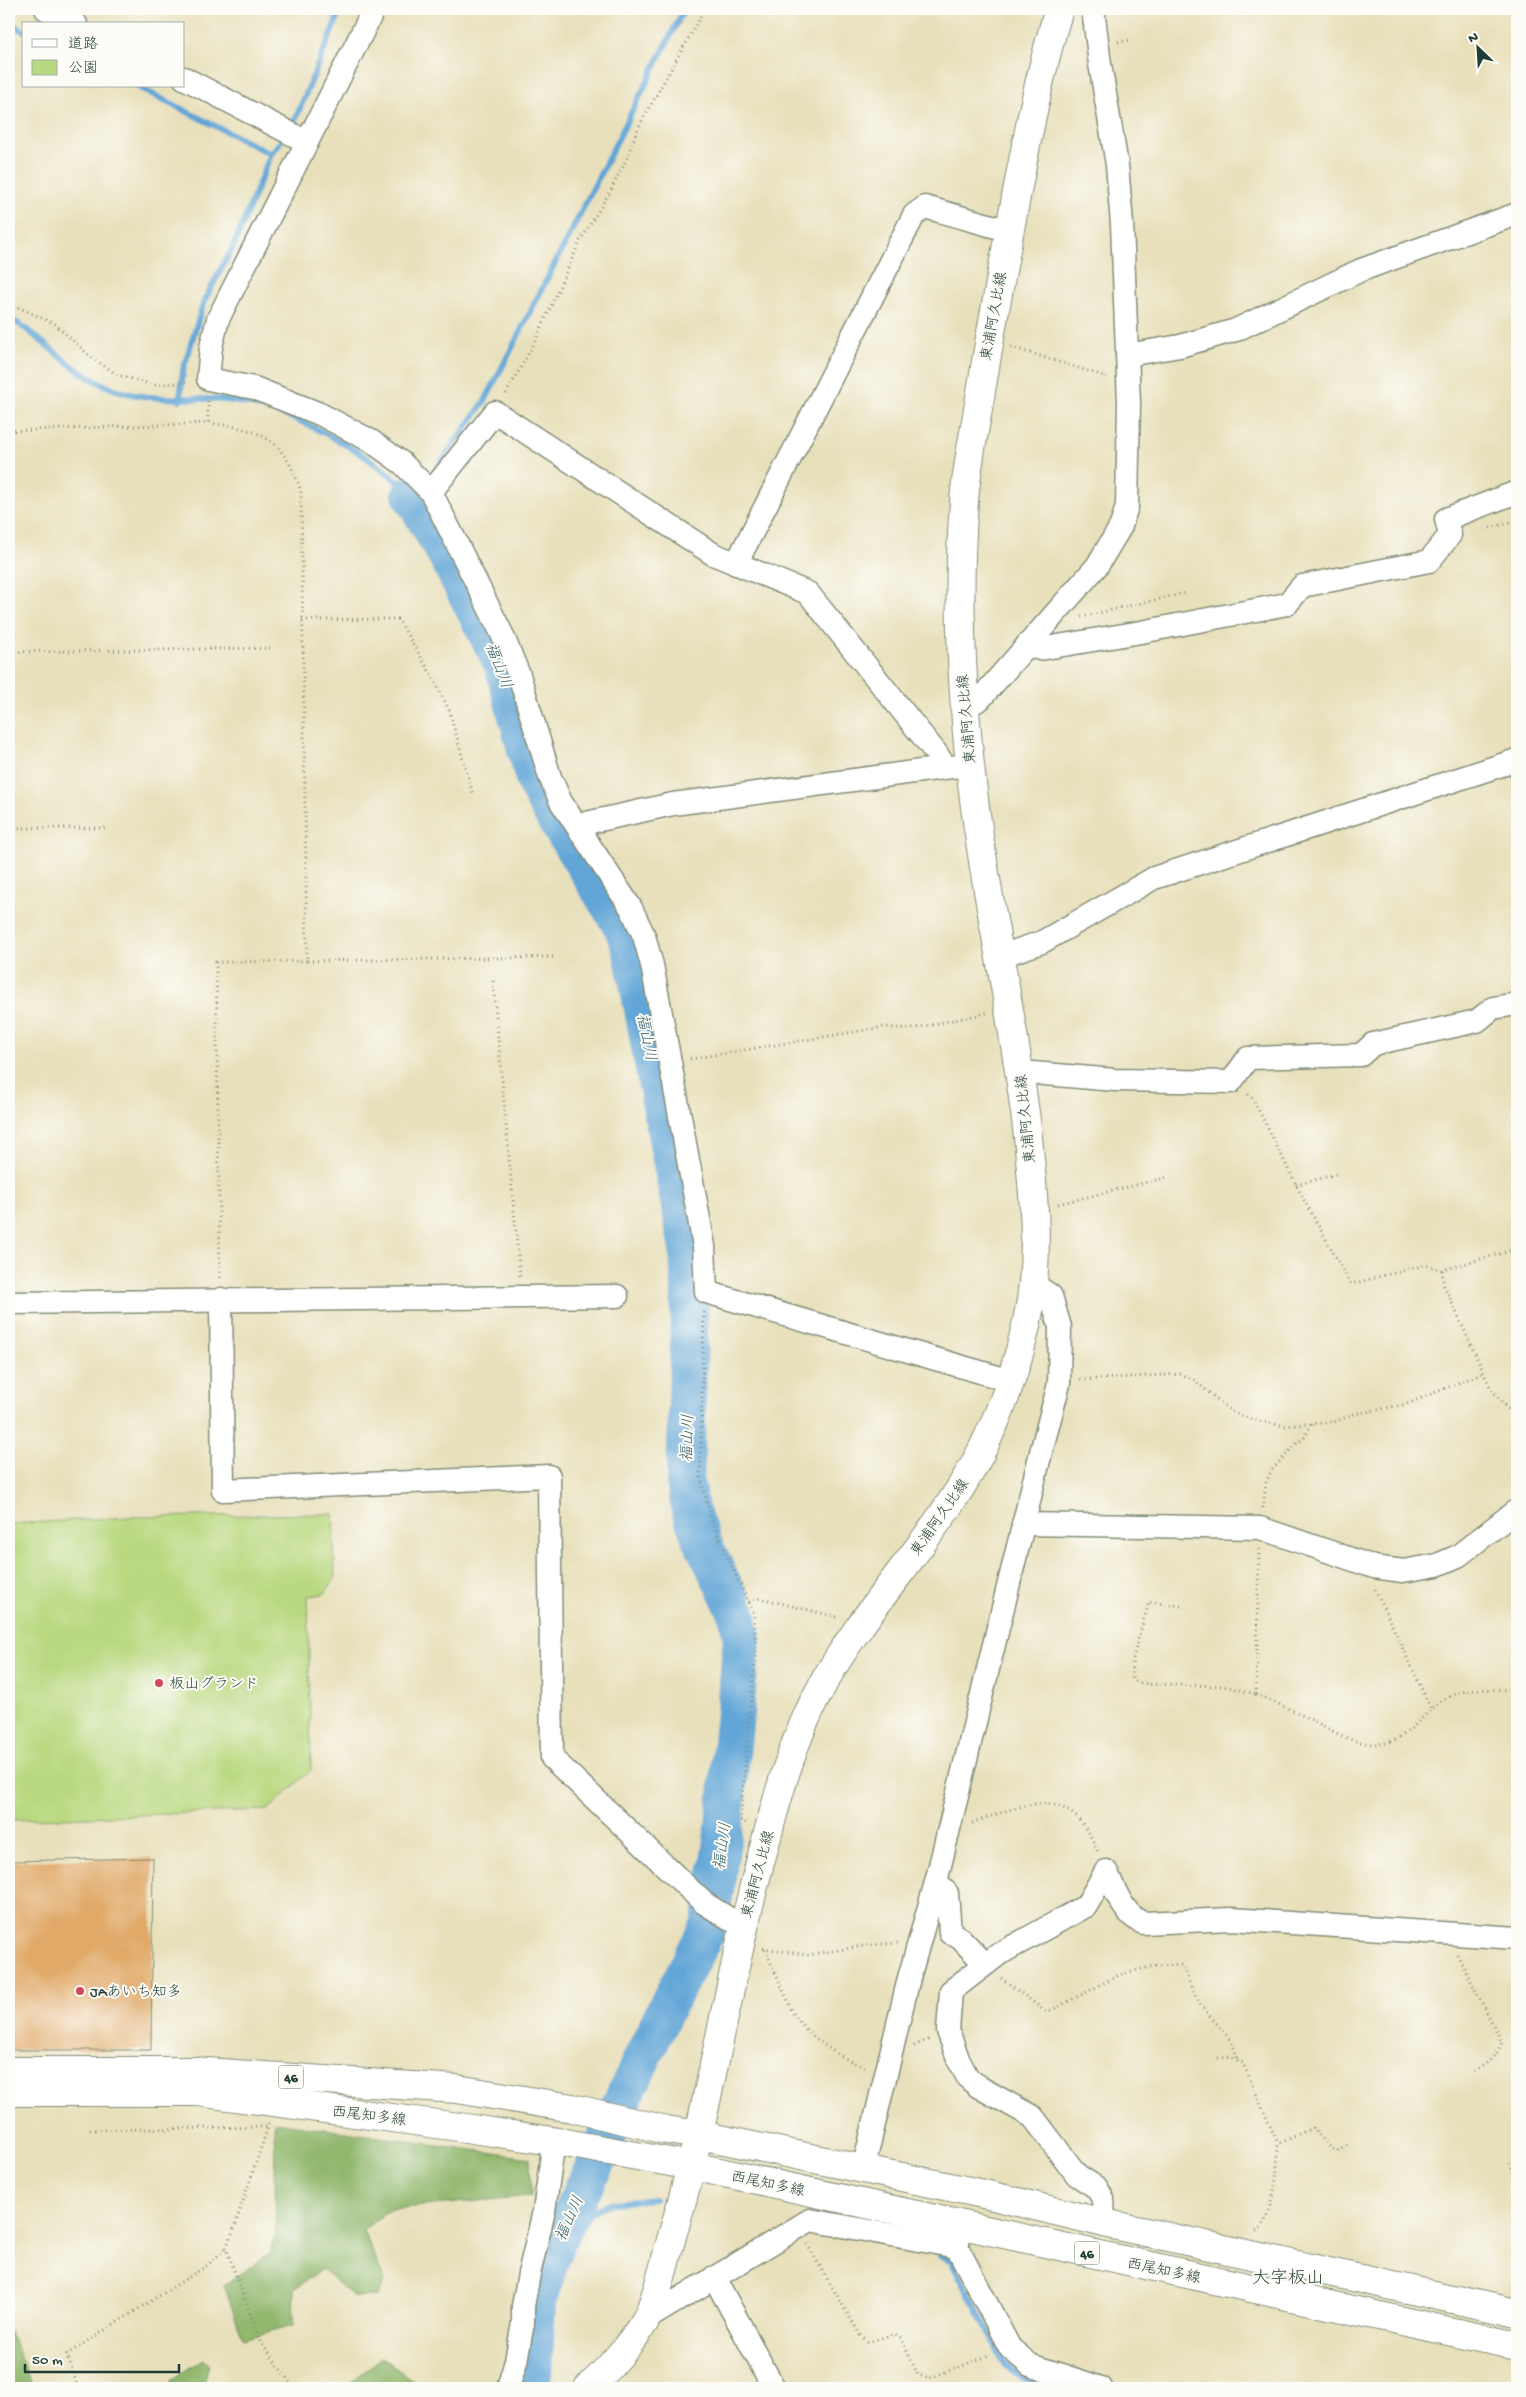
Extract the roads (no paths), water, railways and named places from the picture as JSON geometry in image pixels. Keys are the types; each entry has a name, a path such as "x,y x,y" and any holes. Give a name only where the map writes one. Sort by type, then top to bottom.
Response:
{"main road":[{"name":"東浦阿久比線","path":"648,2318 700,2135 735,1928 803,1724 827,1677 963,1484 985,1441 1021,1354 1033,1284 1035,1254 1034,1210 1021,1072 1001,956 985,876 957,766 966,706 960,609 964,495 989,340 1040,73 1059,9"},
{"name":"西尾知多線","path":"9,2071 212,2072 458,2088 572,2108 666,2130 700,2135 993,2196 1104,2223 1517,2313"},
{"name":"西尾知多線","path":"9,2092 198,2092 270,2115 559,2142 692,2166 959,2236 1517,2346"},
{"path":"588,2388 601,2377 648,2318"}],"street":[{"path":"46,9 72,22"},
{"path":"374,9 218,318 211,346 208,379 254,388 320,414 371,441 402,463 430,492 502,634 519,675 550,777 561,802 631,908 644,936 652,965 704,1246 706,1292 1011,1381"},
{"path":"966,706 980,699 1097,566 1121,526 1127,506 1129,487 1127,354 1122,224 1117,165 1093,9"},
{"path":"185,79 307,142"},
{"path":"736,564 914,215 925,207 1010,231"},
{"path":"1127,354 1180,346 1236,330 1361,270 1517,214"},
{"path":"430,492 495,412 713,554 808,593 937,754 957,766"},
{"path":"1028,645 1040,649 1287,604 1302,586 1429,561 1450,536 1446,519 1517,492"},
{"path":"1001,956 1042,942 1154,878 1517,760"},
{"path":"577,825 673,804 957,766"},
{"path":"1021,1072 1115,1080 1231,1082 1248,1058 1361,1055 1373,1044 1477,1021 1493,1008 1517,1004"},
{"path":"863,2170 952,1819 1060,1379 1060,1326 1051,1296 1033,1284"},
{"path":"9,1303 221,1299 617,1296"},
{"path":"221,1299 222,1490 549,1476 552,1758 735,1928"},
{"path":"1023,1524 1260,1528 1374,1567 1403,1571 1437,1565 1458,1556 1517,1510"},
{"path":"1104,2223 1104,2199 1097,2188 1077,2175 1033,2117 979,2087 968,2078 959,2061 948,2031 951,1991 985,1964 1086,1906 1106,1871 1133,1919 1143,1923 1231,1918 1452,1935 1517,1938"},
{"path":"936,1882 947,1893 950,1932 961,1939 985,1964"},
{"path":"508,2388 522,2332 523,2306 529,2274 559,2142"},
{"path":"648,2318 810,2220 959,2236 1010,2348 1030,2365 1101,2388"},
{"path":"714,2277 774,2388"}],"waterway":[{"path":"271,154 293,125 341,9"},
{"path":"433,473 485,401 684,9"},
{"path":"9,23 22,30"},
{"path":"140,88 271,154 234,245 204,301 183,370 180,400"},
{"path":"9,319 29,331 80,371 102,384 117,390 148,397 225,400 274,411 325,433 350,447 373,462 411,495 421,486"},
{"name":"福山川","path":"411,495 448,558 503,665 535,782 554,817 622,926 632,951 688,1249 690,1292 685,1481 690,1509 701,1539 737,1613 742,1639 724,1827 710,1924 663,2014 611,2125 595,2165 557,2241 537,2302 533,2374 528,2388"},
{"path":"563,2229 599,2208 613,2203 654,2199"},
{"path":"940,2256 951,2260 1005,2364 1022,2378 1054,2388"}],"place":[{"name":"板山グランド","path":"159,1683"},
{"name":"JAあいち知多","path":"80,1991"}],"district":[{"name":"大字板山","path":"1288,2277"}]}
